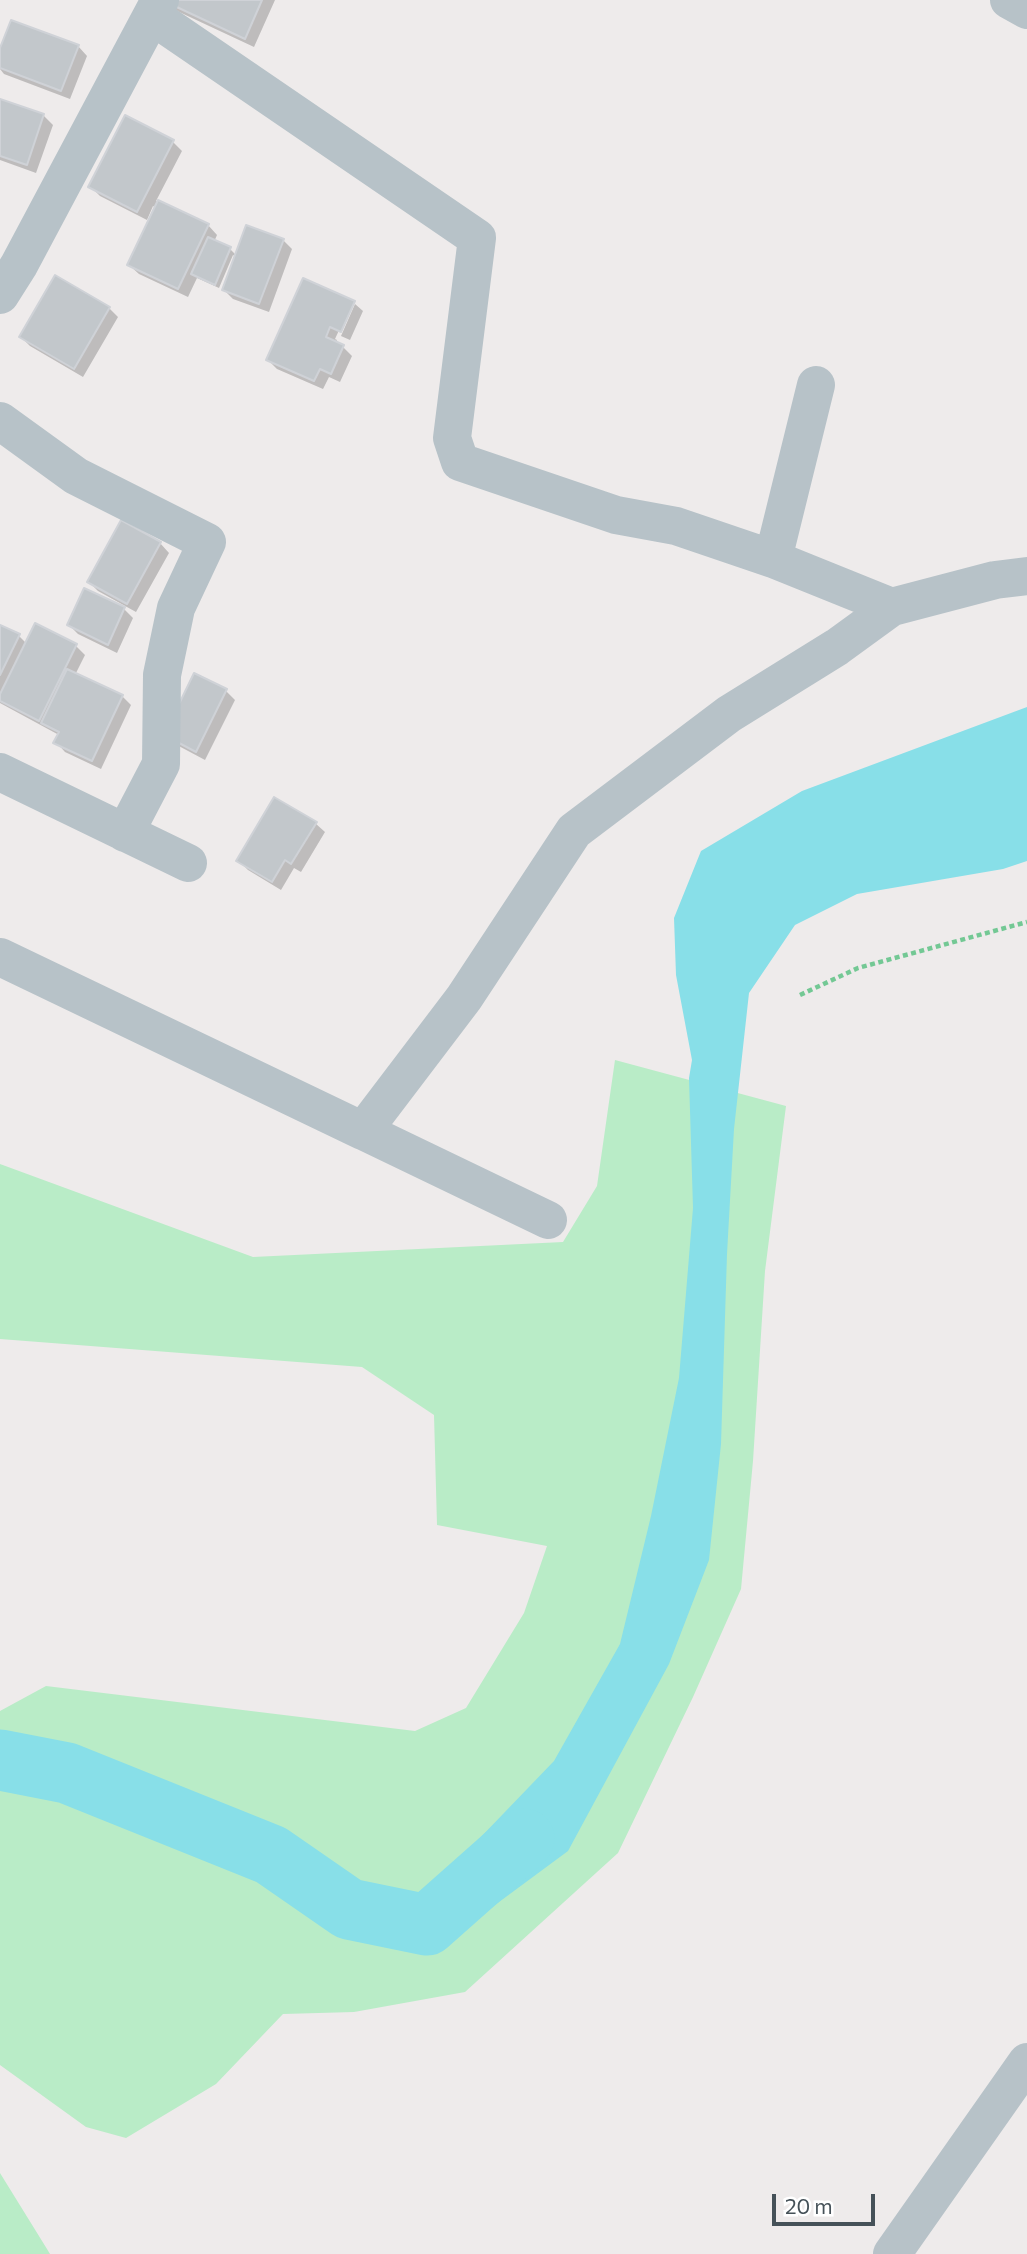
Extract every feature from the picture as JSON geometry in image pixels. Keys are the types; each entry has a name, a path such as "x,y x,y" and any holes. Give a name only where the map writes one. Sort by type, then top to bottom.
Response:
{"street":[{"path":"1009,0 1027,10"},
{"path":"0,295 19,265 156,8 478,238 452,438 460,463 616,515 677,526 773,559 892,607"},
{"path":"773,559 816,385"},
{"path":"0,421 76,476 207,542 176,608 162,675 161,764 125,833"},
{"path":"363,1131 464,998 574,831 729,714 837,647 892,607 995,580 1027,576"},
{"path":"0,772 188,863"},
{"path":"0,957 548,1220"},
{"path":"892,2254 1027,2062"}],"path":[{"path":"800,995 858,968 1027,922"}],"green space":[{"path":"615,1060 786,1106 765,1271 753,1461 741,1589 693,1697 618,1853 465,1992 354,2012 283,2014 216,2084 126,2138 86,2127 0,2065 0,1711 46,1686 415,1731 466,1708 524,1613 547,1546 437,1525 434,1415 362,1367 0,1339 0,1164 253,1257 563,1242 597,1186"},
{"path":"0,2173 47,2249 50,2254 0,2254"}],"water":[{"path":"1027,707 1027,861 1003,869 857,894 795,925 749,993 734,1129 721,1444 709,1560 669,1664 568,1851 472,1922 453,1866 554,1761 620,1644 651,1516 679,1378 693,1208 689,1078 692,1060 676,975 674,918 701,851 802,791"}],"building":[{"path":"262,0 245,39 166,2"},
{"path":"11,20 79,45 61,91 0,68 0,48"},
{"path":"0,99 44,114 27,165 0,156"},
{"path":"125,115 174,140 137,212 88,187"},
{"path":"158,200 209,224 178,289 127,265"},
{"path":"246,225 284,239 259,304 222,290"},
{"path":"208,237 231,247 215,285 191,274"},
{"path":"55,275 110,307 74,369 19,337"},
{"path":"303,278 355,301 341,332 330,327 326,337 344,345 331,374 320,369 314,381 266,360"},
{"path":"121,520 161,542 127,604 87,582"},
{"path":"84,588 125,607 108,645 67,625"},
{"path":"35,623 77,644 39,721 0,701 0,694"},
{"path":"0,625 20,634 0,675"},
{"path":"67,669 123,695 92,761 53,743 59,732 41,723"},
{"path":"194,673 227,689 196,752 164,735"},
{"path":"274,797 317,822 291,864 285,860 272,882 236,861"}],"waterway":[{"path":"0,1760 67,1773 271,1855 349,1909 427,1925 524,1839"}]}
